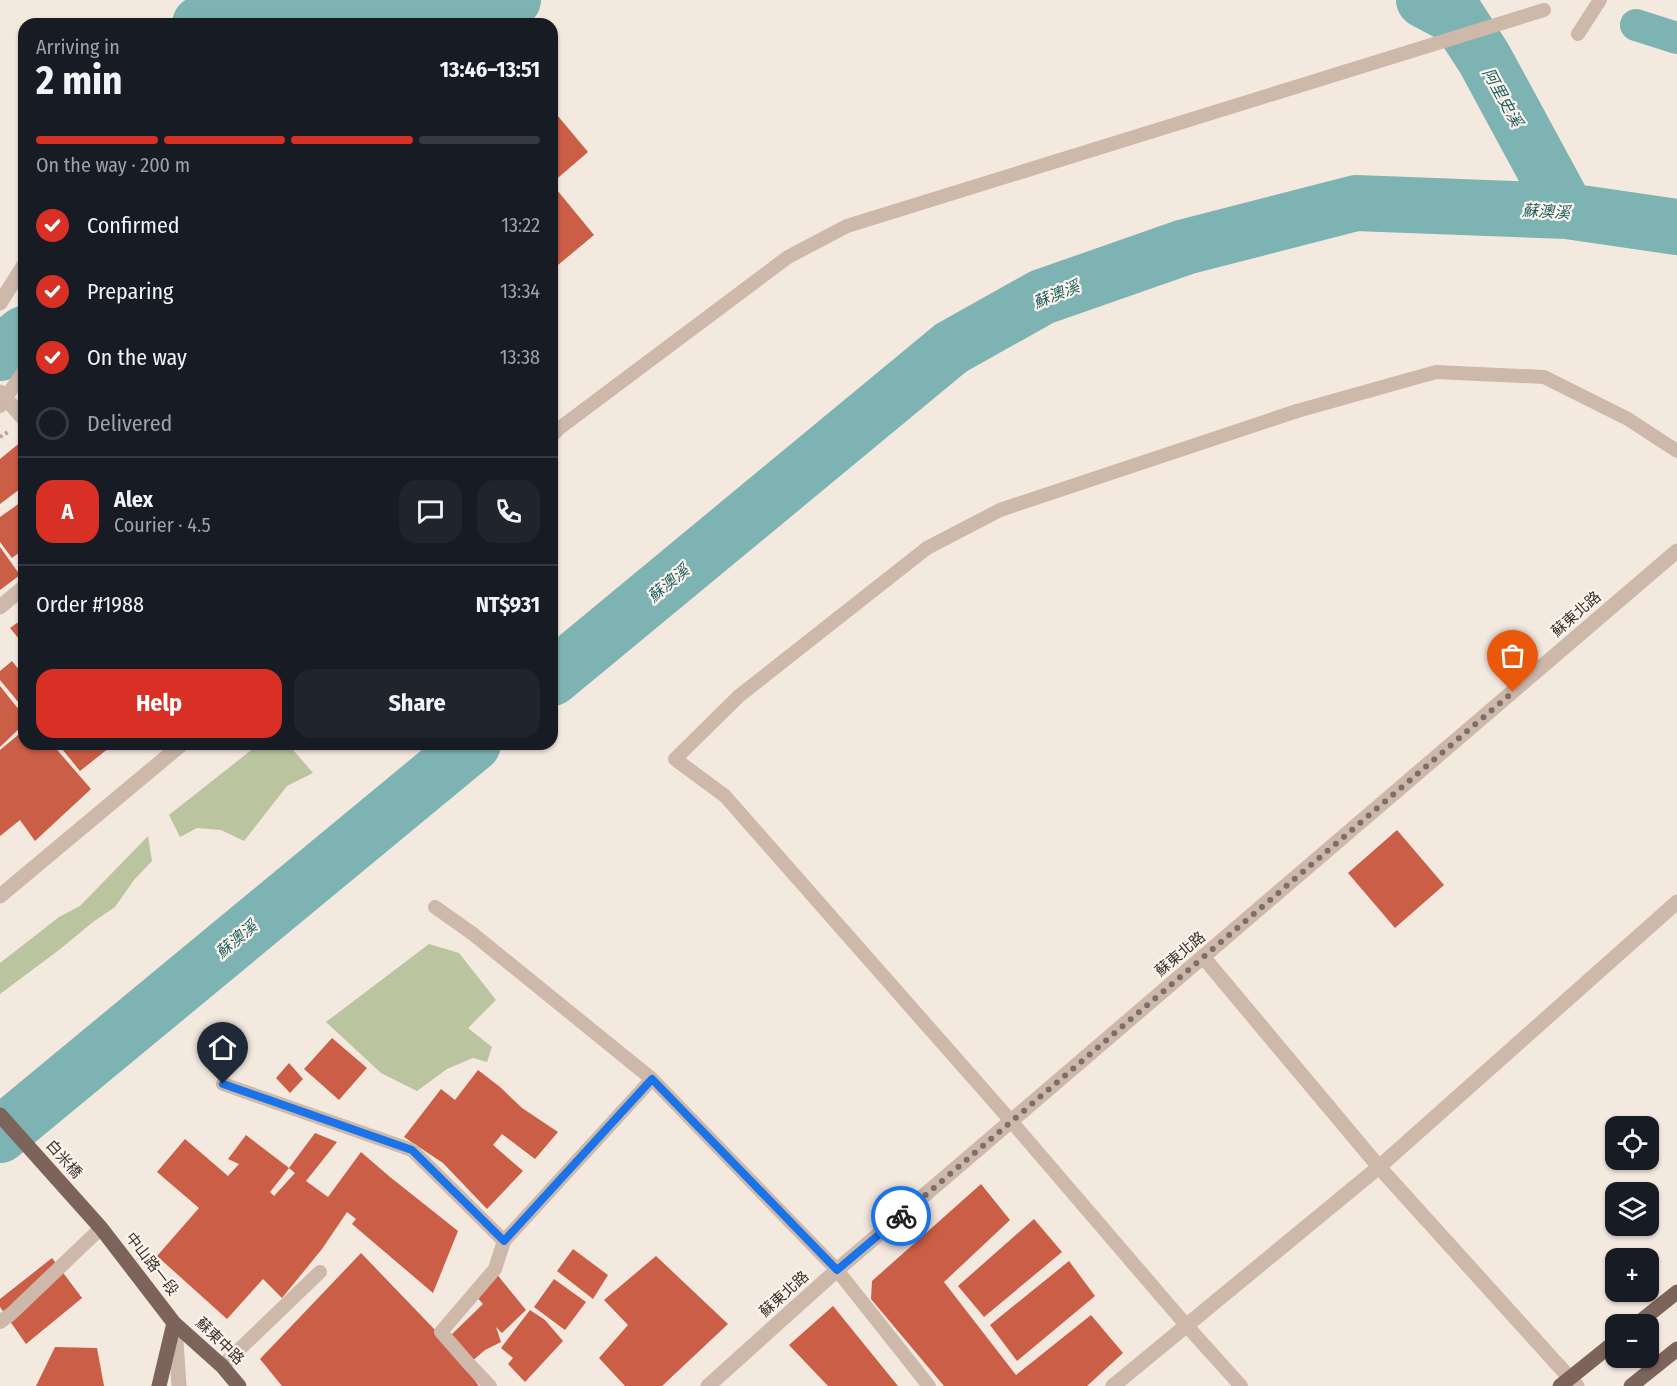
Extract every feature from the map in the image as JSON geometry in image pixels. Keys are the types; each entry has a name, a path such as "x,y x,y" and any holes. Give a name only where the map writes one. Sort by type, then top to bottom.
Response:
{"main road":[{"name":"白米橋","path":"0,1115 101,1228"},
{"name":"中山路一段","path":"101,1228 174,1323"},
{"path":"1649,1314 1677,1292"},
{"path":"159,1386 174,1323"},
{"name":"蘇東中路","path":"174,1323 222,1366 239,1386"},
{"path":"1631,1386 1677,1349"},
{"path":"1569,1383 1605,1351"}],"street":[{"path":"0,303 18,274"},
{"path":"1,400 18,414"},
{"name":"蘇東北路","path":"708,1386 837,1270 1677,551"},
{"path":"0,607 18,592"},
{"path":"0,896 175,750"},
{"path":"1113,1386 1379,1167 1677,902"},
{"path":"1204,958 1379,1167 1569,1383"},
{"path":"174,1323 179,1386"}],"lane":[{"path":"558,427 788,257 847,226 1545,10 1530,0"},
{"path":"1578,34 1600,0"},
{"path":"1241,1386 724,796 675,759 739,696 927,548 1000,510 1297,411 1436,372 1544,377 1628,419 1677,451"},
{"path":"1,400 18,379"},
{"path":"435,907 473,934 652,1079 837,1270 929,1386"},
{"path":"490,1386 441,1332 495,1269 504,1241 652,1079"},
{"path":"223,1084 412,1150 504,1241"},
{"path":"0,1322 101,1228"},
{"path":"222,1366 321,1272"}],"green space":[{"path":"251,750 293,750 313,773 287,786 244,841 221,830 197,828 180,837 169,815"},
{"path":"148,836 152,861 134,880 115,907 0,994 0,963 59,917 80,906"},
{"path":"429,944 459,953 496,1000 468,1028 492,1047 487,1062 473,1058 447,1069 417,1091 381,1073 326,1022"}],"building":[{"path":"558,116 588,152 558,178"},
{"path":"558,191 594,235 558,265"},
{"path":"18,444 18,490 0,504 0,459"},
{"path":"18,504 18,554 12,558 0,542 0,517"},
{"path":"0,547 18,572 18,576 0,590"},
{"path":"18,622 18,638 10,628"},
{"path":"12,661 18,668 18,702 0,680 0,671"},
{"path":"0,686 18,708 18,730 0,747"},
{"path":"18,735 18,750 57,750 91,789 35,841 20,820 0,836 0,750"},
{"path":"63,750 106,750 80,771"},
{"path":"1397,830 1444,885 1395,928 1348,873"},
{"path":"332,1038 367,1068 339,1100 304,1069"},
{"path":"289,1063 303,1079 290,1093 276,1078"},
{"path":"478,1070 522,1108 558,1132 535,1159 502,1134 493,1145 523,1171 487,1209 443,1163 404,1137 441,1089 455,1100"},
{"path":"315,1133 337,1142 306,1181 328,1197 361,1152 458,1231 433,1293 352,1224 356,1219 347,1212 322,1249 282,1298 263,1279 227,1319 157,1256 199,1208 157,1172 185,1139 228,1176 239,1164 228,1159 246,1135 289,1168","holes":["289,1168 295,1173 274,1196 270,1192"]},
{"path":"981,1184 1010,1220 944,1282 1016,1375 1091,1315 1123,1353 1087,1386 944,1386 871,1299 872,1281"},
{"path":"1034,1219 1062,1252 984,1317 958,1286"},
{"path":"573,1249 608,1275 593,1299 557,1271"},
{"path":"361,1253 437,1332 479,1386 282,1386 260,1359"},
{"path":"656,1256 728,1324 662,1386 625,1386 599,1358 628,1325 604,1300"},
{"path":"52,1258 82,1298 26,1344 0,1307 0,1299"},
{"path":"1069,1261 1095,1296 1017,1361 990,1325"},
{"path":"495,1272 526,1310 502,1333 496,1327 501,1342 485,1350 471,1362 449,1337 483,1304 474,1294"},
{"path":"554,1279 586,1302 565,1330 534,1307"},
{"path":"833,1306 898,1386 828,1386 789,1345"},
{"path":"530,1310 545,1320 563,1341 525,1382 508,1364 513,1358 501,1348"},
{"path":"55,1347 97,1348 104,1386 36,1386"}],"waterway":[{"name":"阿里史溪","path":"438,18 513,0"},
{"name":"阿里史溪","path":"1424,0 1458,18 1484,58 1567,211"},
{"name":"阿里史溪","path":"218,18 230,14 302,15 323,18"},
{"path":"1636,25 1677,38"},
{"name":"蘇澳溪","path":"558,673 951,348 1042,297 1185,247 1356,203 1567,211 1677,227"},
{"name":"阿里史溪","path":"0,353 18,339"},
{"name":"蘇澳溪","path":"0,1135 466,750"}],"way so far":[{"path":"901,1216 1513,692"}],"route":[{"path":"223,1084 412,1150 504,1241 652,1079 837,1270 901,1216"}]}
